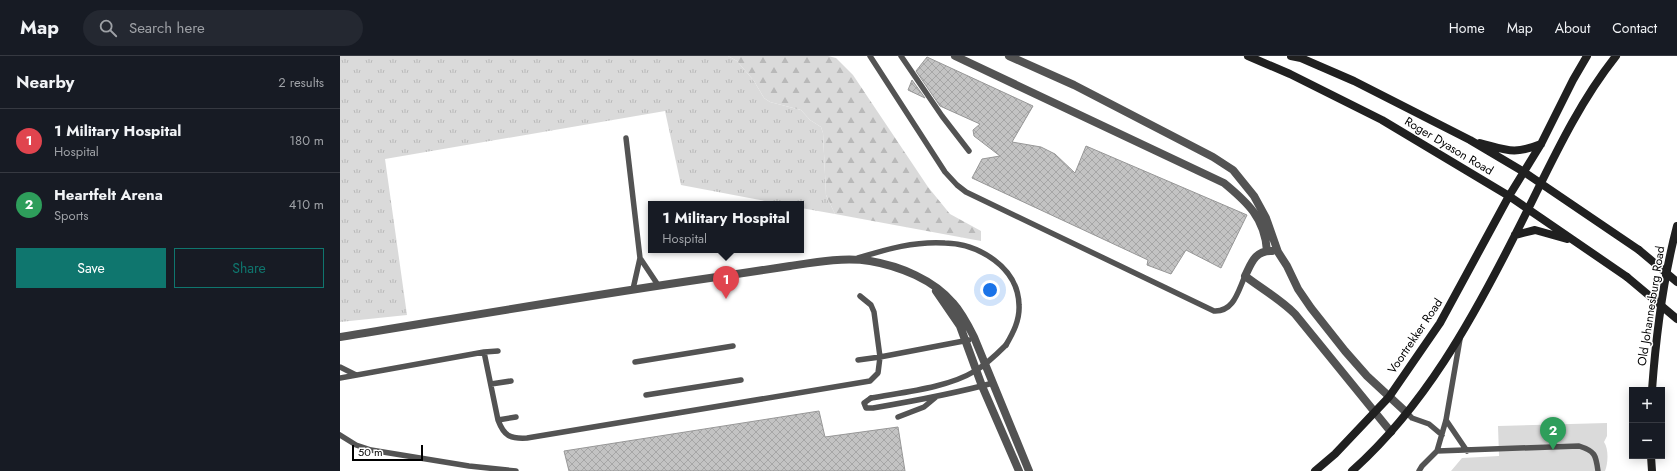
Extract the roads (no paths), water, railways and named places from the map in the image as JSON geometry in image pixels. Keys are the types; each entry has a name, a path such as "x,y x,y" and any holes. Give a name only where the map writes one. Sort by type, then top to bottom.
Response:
{"main road":[{"name":"Roger Dyason Road","path":"1248,56 1290,74 1382,120 1509,196 1627,277 1677,319"},
{"name":"Roger Dyason Road","path":"1291,56 1301,58 1354,80 1470,140 1541,183 1639,250 1677,282"},
{"name":"Voortrekker Road","path":"1315,471 1335,454 1389,397 1440,322 1509,196 1541,144 1573,80 1588,56"},
{"path":"1352,471 1391,432 1424,391 1462,331 1515,235 1527,208 1586,98 1602,73 1616,56"},
{"path":"1470,140 1514,151 1522,151 1541,144"},
{"name":"Old Johannesburg Road","path":"1652,387 1659,323 1670,257 1677,226"},
{"path":"1515,235 1535,230 1574,241"},
{"path":"1652,459 1652,471"}],"street":[{"path":"955,56 1224,183 1248,204 1254,212 1265,235 1266,251"},
{"path":"1009,56 1088,92 1213,157 1233,170 1254,196 1266,218 1278,252 1287,266 1298,289 1311,308 1367,376 1407,413"},
{"path":"1224,183 1233,170"},
{"path":"1278,252 1266,251 1257,255 1245,276 1263,290 1282,301 1295,314 1391,432"},
{"path":"340,336 819,261 854,259 871,261 905,271 943,292 954,303 966,322 982,386 1020,471"},
{"path":"970,339 992,383 1029,471"}],"lane":[{"path":"870,56 945,172 966,192 1214,311 1221,311 1230,307 1245,276"},
{"path":"900,56 942,116 969,151"},
{"path":"626,138 640,258 634,289"},
{"path":"854,259 899,246 934,242 964,246 991,257 1000,264 1008,274 1018,294 1019,305 1018,319 1006,345 984,365 968,375 933,386 871,398 864,403 866,408 874,408 937,397 992,383"},
{"path":"640,258 658,286"},
{"path":"484,352 498,420 506,433 510,436 519,438 584,429 870,381 878,373 880,356 874,312 871,305 860,296"},
{"path":"1419,471 1422,466 1437,452 1446,420 1462,331"},
{"path":"858,360 970,339"},
{"path":"635,362 733,346"},
{"path":"340,378 498,350"},
{"path":"340,367 357,375"},
{"path":"646,395 741,380"},
{"path":"491,384 510,381"},
{"path":"898,417 924,407 937,397"},
{"path":"1407,413 1412,418 1429,424 1442,435"},
{"path":"498,420 516,417"},
{"path":"1446,420 1467,452"},
{"path":"340,435 356,445 371,450 469,466 516,471"},
{"path":"1437,452 1467,452 1579,446 1594,453 1598,471"}],"place":[{"name":"1 Military Hospital","path":"726,299"},
{"name":"Heartfelt Arena","path":"1553,450"}]}
